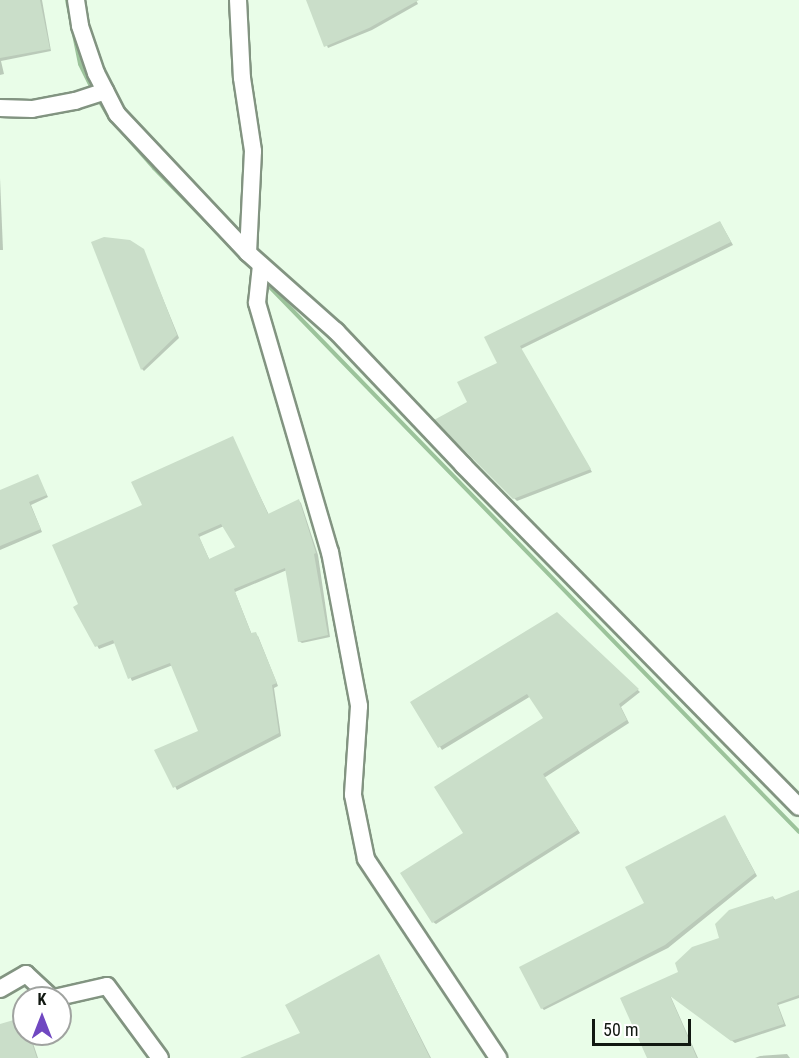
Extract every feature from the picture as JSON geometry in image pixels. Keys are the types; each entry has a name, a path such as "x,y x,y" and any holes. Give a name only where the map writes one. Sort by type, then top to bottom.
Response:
{"street":[{"path":"76,0 80,26 98,93 248,253 336,331 463,465 799,807"},
{"path":"238,0 242,78 254,151 248,253"},
{"path":"0,108 32,109 98,93"},
{"path":"261,265 257,303 330,552 359,705 353,795 366,859 498,1058"},
{"path":"0,989 26,974 40,986"},
{"path":"72,994 107,987 160,1058"}],"building":[{"path":"0,0 40,0 50,49 0,58"},
{"path":"306,0 419,0 369,28 324,47"},
{"path":"720,221 731,242 520,346 591,469 513,499 434,420 467,402 457,382 497,363 484,337"},
{"path":"104,237 130,240 144,249 177,335 141,370 91,242"},
{"path":"233,436 268,514 299,499 316,553 314,554 328,635 298,642 285,568 234,589 251,633 256,632 277,683 272,685 279,733 173,788 154,750 198,731 170,663 128,679 113,640 95,647 73,607 78,604 52,545 142,505 131,482","holes":["221,524 235,547 209,559 198,534"]},
{"path":"38,474 47,495 29,502 41,529 0,546 0,490"},
{"path":"557,612 639,689 619,704 627,720 543,774 578,830 432,923 400,873 463,833 434,787 543,718 527,694 438,748 410,702"},
{"path":"725,815 755,873 665,945 541,1009 519,967 644,903 625,867"},
{"path":"799,890 799,995 777,1003 784,1024 731,1041 670,996 697,1058 647,1058 620,998 678,972 675,963 692,947 719,938 715,924 729,910 773,896 774,900"},
{"path":"379,954 430,1058 240,1058 300,1033 285,1005"},
{"path":"12,1020 12,1046 33,1046 37,1058 0,1058 0,1024"}],"waterway":[{"path":"67,0 80,64 93,91"},
{"path":"97,97 109,117 154,168 255,271"},
{"path":"264,281 799,832"}]}
